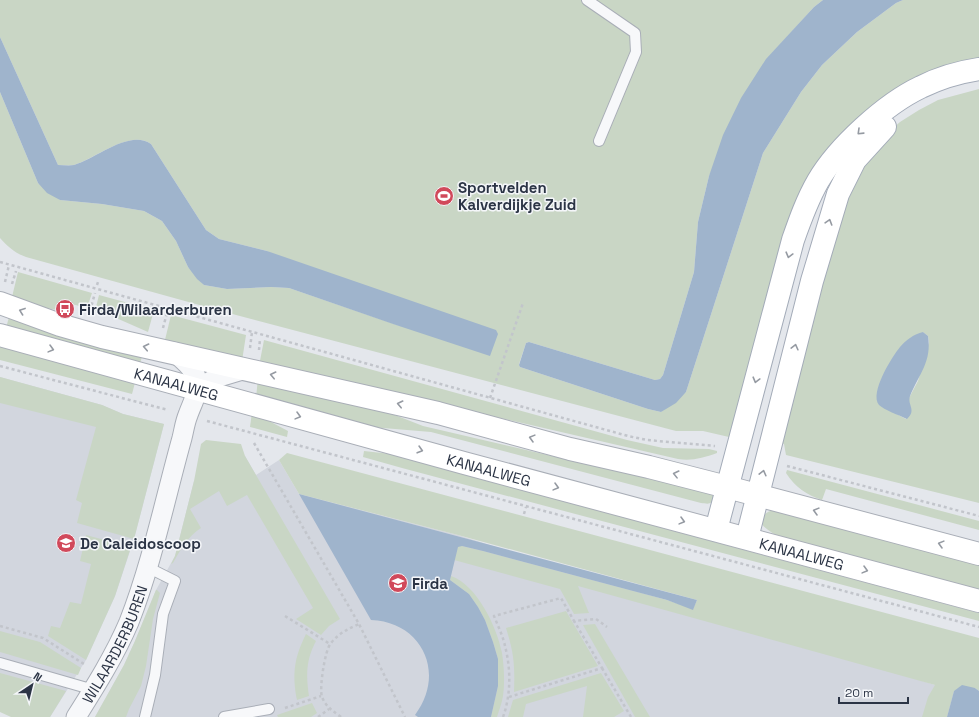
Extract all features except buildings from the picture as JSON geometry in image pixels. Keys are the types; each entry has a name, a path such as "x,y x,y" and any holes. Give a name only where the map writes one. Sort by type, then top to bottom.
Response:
{"main road":[{"path":"716,530 793,240 808,201 818,181 832,161 848,144 890,106 927,84 952,75 979,69"},
{"path":"746,538 812,281 838,194 846,176 855,160 867,145 897,116 919,102 941,92 979,82"},
{"name":"KANAALWEG","path":"0,303 60,325 102,337 174,352 438,413 570,449 727,487 979,554"},
{"name":"KANAALWEG","path":"0,336 979,601"}],"street":[{"path":"174,352 190,367 195,375 198,383 197,389"},
{"path":"197,389 216,378 246,369"},
{"name":"WILAARDERBUREN","path":"76,717 94,690 129,622 147,567 187,416 197,389"}],"lane":[{"path":"587,0 635,33 636,52 599,141"},
{"name":"WILAARDERBUREN","path":"145,717 155,675 163,614 175,581 147,567"},
{"path":"0,663 94,690"},
{"path":"224,717 269,710"}],"path":[{"path":"0,262 490,398 524,303"},
{"path":"90,313 95,294"},
{"name":"KANAALWEG","path":"0,366 979,627"},
{"path":"254,443 359,624 405,717"},
{"path":"524,514 526,507"},
{"path":"503,717 509,697 508,666 505,646 494,616 561,598 630,717"},
{"path":"285,616 330,644"},
{"path":"574,621 596,618 607,627"},
{"path":"341,717 329,709 321,696 322,670 330,644 344,630 359,624"},
{"path":"0,626 43,638 84,664"},
{"path":"509,697 602,668"},
{"path":"269,710 281,710 321,696"},
{"path":"318,717 329,709"}],"shaded area":[{"name":"De Caleidoscoop","path":"0,377 102,405 123,414 164,424 134,539 115,596 86,660 50,717 0,696"},
{"name":"Firda","path":"245,456 256,475 279,460 299,494 458,535 954,691 947,717 95,717 124,665 156,590 175,556 194,481"}],"green space":[{"name":"Sportvelden Kalverdijkje Zuid","path":"0,0 823,0 814,7 766,60 709,176 698,222 694,272 663,375 660,379 655,380 529,342 526,343 519,364 520,367 661,412 686,392 763,153 801,92 822,65 857,32 896,3 903,0 979,0 979,62 830,152 736,427 729,437 703,431 676,431 221,311 26,257 15,252 0,238 0,92 38,183 60,200 102,204 144,211 162,221 176,241 188,267 204,285 227,289 271,287 289,288 400,326 267,251 219,239 206,230 151,144 143,140 123,142 74,165 58,165 0,37"},
{"path":"979,89 979,503 786,455 784,444 781,443 847,190 880,140 900,122 938,100","holes":["923,332 928,336 929,342 918,381 909,398 906,419 880,405"]},
{"path":"18,272 92,293 87,308 64,302 62,311 26,304 12,297"},
{"path":"99,295 154,310 148,332 107,314 95,311"},
{"path":"10,314 143,353 139,367 5,331"},
{"path":"171,315 246,335 242,361 164,344"},
{"path":"264,340 627,440 663,448 709,449 717,451 717,453 698,459 678,459 474,412 259,366"},
{"path":"0,345 136,379 132,394 0,360"},
{"path":"0,377 102,405 123,414 164,424 134,539 77,523 82,503 76,500 96,427 0,403"},
{"path":"258,378 359,401 423,426 710,493 715,497 710,503 706,504 431,432 359,426 256,398"},
{"path":"252,412 288,431 287,437 250,427"},
{"path":"206,440 241,444 245,456 340,619 329,626 321,635 296,619 313,608 247,495 227,506 219,491 190,509 201,528 189,539 171,564 175,556 194,481 201,444"},
{"path":"364,451 409,456 462,474 979,613 979,621 402,468 363,457"},
{"path":"287,453 979,638 979,691 975,688 954,691 947,717 922,717 928,697 935,685 578,586 589,613 574,614 560,589 454,560 458,546 483,551 667,600 693,609 697,600 458,535 299,494 279,460"},
{"path":"787,470 979,521 979,530 826,489 822,500 811,496 797,486 786,473"},
{"path":"775,510 979,565 979,590 781,538 766,529 760,521 766,513"},
{"path":"86,535 131,547 115,596 86,660 48,636 51,626 60,628 70,602 81,604 91,564 80,561"},
{"path":"451,576 469,588 477,597 496,631 502,653 504,674 503,699 497,717 491,717 498,686 498,659 493,642 485,620 478,607 469,594 450,580"},
{"path":"156,590 160,593 153,619 146,666 141,686 126,717 95,717 124,665"},
{"path":"566,611 598,666 514,692 513,660 511,645 506,628"},
{"path":"595,624 650,717 635,717 583,625"},
{"path":"0,631 40,642 81,668 78,675 0,652"},
{"path":"306,634 316,641 310,655 308,667 307,681 309,696 297,700 294,674 295,666"},
{"path":"0,673 66,691 50,717 11,717 0,712"},
{"path":"601,673 624,711 614,717 583,717 587,686 526,704 523,717 508,717 513,700"},
{"path":"312,703 317,713 311,717 278,717 277,715"}],"water":[{"path":"823,0 903,0 896,3 857,32 822,65 801,92 763,153 686,392 676,403 661,412 520,367 519,365 526,343 529,342 655,380 660,379 663,375 694,272 698,222 709,176 723,135 741,98 766,59 814,7"},
{"path":"0,37 58,165 74,165 123,142 142,140 151,144 206,230 219,239 267,251 496,330 498,334 490,356 289,288 271,287 227,289 204,285 197,279 188,267 176,241 162,221 144,211 102,204 60,200 47,193 38,183 0,92"},
{"path":"923,332 928,336 928,353 924,368 909,399 912,410 907,419 881,407 877,399 877,392 883,375 900,347 916,334"},
{"path":"299,494 697,600 693,610 667,600 483,551 462,546 458,547 450,580 469,594 478,607 485,620 498,659 498,686 491,717 418,717 415,715 424,699 429,683 428,667 424,653 416,640 404,630 389,623 371,620"},
{"path":"962,685 975,688 979,691 979,717 947,717 954,691"}],"place":[{"name":"Sportvelden Kalverdijkje Zuid","path":"444,196"},
{"name":"Firda/Wilaarderburen","path":"65,309"},
{"name":"De Caleidoscoop","path":"66,543"},
{"name":"Firda","path":"398,583"}]}
